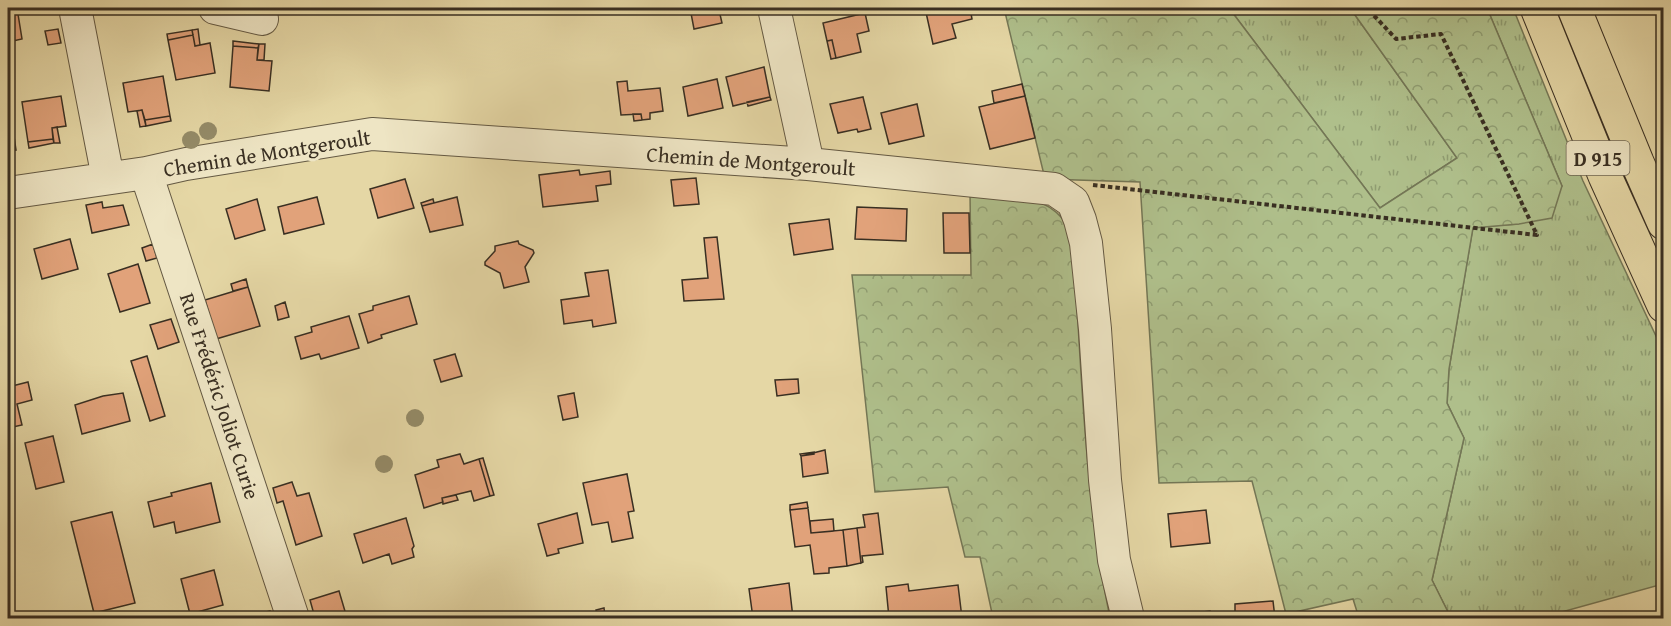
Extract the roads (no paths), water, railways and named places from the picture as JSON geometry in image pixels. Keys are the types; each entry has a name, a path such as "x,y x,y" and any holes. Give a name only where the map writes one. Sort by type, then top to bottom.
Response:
{"main road":[{"name":"D 915","path":"1537,8 1605,176 1664,306"},
{"name":"D 915","path":"1574,8 1664,223"}],"street":[{"path":"75,8 108,178"},
{"path":"215,8 262,19"},
{"path":"774,8 808,164"},
{"name":"Chemin de Montgeroult","path":"8,193 146,173 186,164 372,134 808,164 1054,189 1073,202 1086,243 1095,329 1105,480 1114,560 1128,618"},
{"name":"Rue Frédéric Joliot Curie","path":"146,173 293,618"}]}
